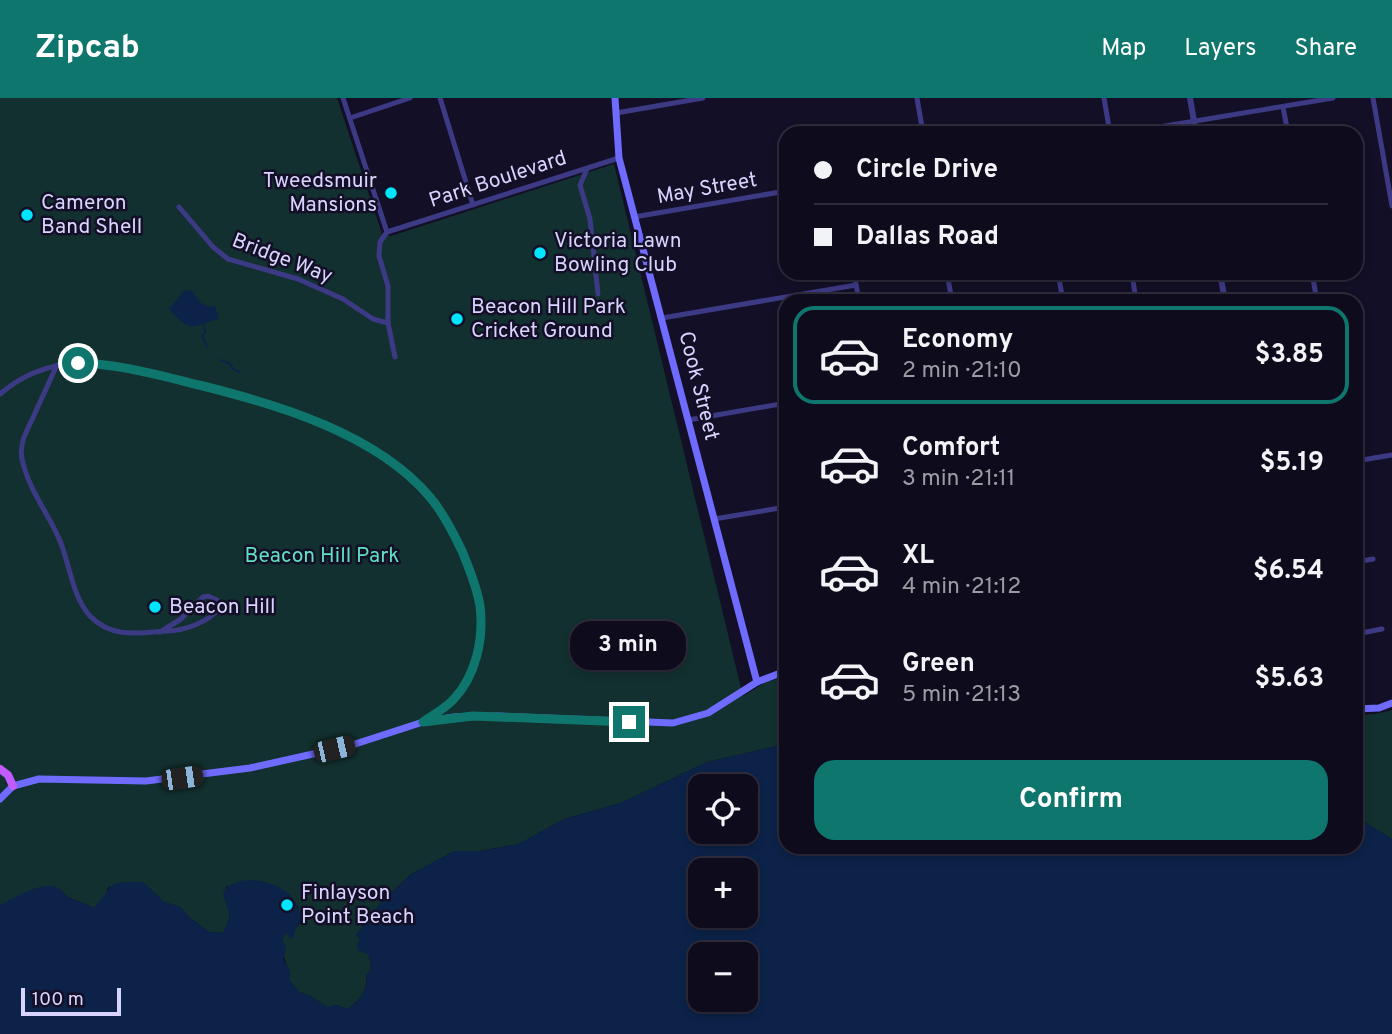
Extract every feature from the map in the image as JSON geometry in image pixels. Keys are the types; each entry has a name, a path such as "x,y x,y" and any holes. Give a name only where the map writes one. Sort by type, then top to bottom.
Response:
{"main road":[{"name":"Cook Street","path":"615,98 619,158 757,682"},
{"path":"0,799 13,786 50,778 146,781 227,772 349,746 423,722 473,716 673,723 708,713 757,682 779,674"},
{"path":"1363,709 1378,708 1392,703"},
{"path":"0,769 8,775 13,786"}],"street":[{"path":"343,98 387,232 380,242 379,256 388,286 388,323 396,357"},
{"path":"350,118 410,98"},
{"path":"440,98 473,205"},
{"path":"616,113 703,98"},
{"path":"917,98 922,126"},
{"path":"1104,98 1109,126"},
{"path":"1190,98 1195,126"},
{"path":"1164,126 1333,98"},
{"path":"1373,98 1392,206"},
{"path":"1283,107 1287,126"},
{"name":"Park Boulevard","path":"387,232 619,158"},
{"path":"587,169 580,185 592,232 598,294"},
{"path":"565,176 580,185"},
{"name":"May Street","path":"634,217 779,192"},
{"name":"Bridge Way","path":"179,206 213,247 229,259 298,279 343,299 373,319 388,323"},
{"path":"855,280 858,294"},
{"path":"803,294 856,285"},
{"path":"662,318 779,298"},
{"path":"0,394 30,374 57,365 101,363 248,398 330,428 386,460 427,494 440,511 465,559 477,593 481,625 477,656 464,686 449,704 423,722"},
{"path":"57,365 23,437 20,449 27,477 60,539 74,584 91,616 112,629 125,633 141,635 174,631 213,617 219,608 217,600 203,597 181,619 160,632"},
{"path":"688,420 779,404"},
{"path":"1363,460 1392,455"},
{"path":"714,520 779,508"},
{"path":"1363,561 1373,559"},
{"path":"1363,633 1382,629"}],"green space":[{"name":"Beacon Hill Park","path":"0,98 337,98 382,234 391,236 614,164 743,696 766,682 779,678 779,746 707,762 621,803 564,819 519,844 480,851 455,851 411,874 381,903 356,935 369,955 371,971 366,975 366,986 362,995 348,1009 336,1005 328,1008 311,996 299,992 290,981 282,949 283,937 287,931 289,934 301,923 298,906 243,881 226,887 230,917 224,933 209,932 180,907 164,902 143,882 108,887 106,895 94,908 66,896 60,889 17,898 0,905"},
{"path":"1392,710 1392,839 1363,821 1363,715"}],"water":[{"path":"185,290 192,291 201,303 209,307 215,306 219,319 197,326 183,323 169,309"},
{"path":"779,746 779,854 1363,854 1363,821 1392,839 1392,1034 0,1034 0,905 27,891 56,887 68,897 94,908 112,885 143,882 164,902 180,907 209,932 223,933 230,917 223,893 228,886 245,880 274,885 291,897 302,919 294,937 290,939 286,932 282,940 287,947 283,959 290,971 290,981 299,992 311,996 327,1007 336,1005 348,1009 363,994 366,975 371,971 369,955 358,950 360,938 356,935 381,903 411,874 455,851 480,851 519,844 564,819 621,803 707,762"}],"waterway":[{"path":"204,324 205,332 202,337 207,346"},
{"path":"221,360 240,372"}],"place":[{"name":"Tweedsmuir Mansions","path":"391,193"},
{"name":"Cameron Band Shell","path":"27,215"},
{"name":"Victoria Lawn Bowling Club","path":"540,253"},
{"name":"Beacon Hill Park Cricket Ground","path":"457,319"},
{"name":"Beacon Hill","path":"155,607"},
{"name":"Finlayson Point Beach","path":"287,905"}],"route":[{"path":"78,363 101,363 137,370 276,407 330,428 364,446 401,470 427,494 454,535 470,571 480,609 481,633 477,656 464,686 449,704 423,722 473,716 629,722"}]}
